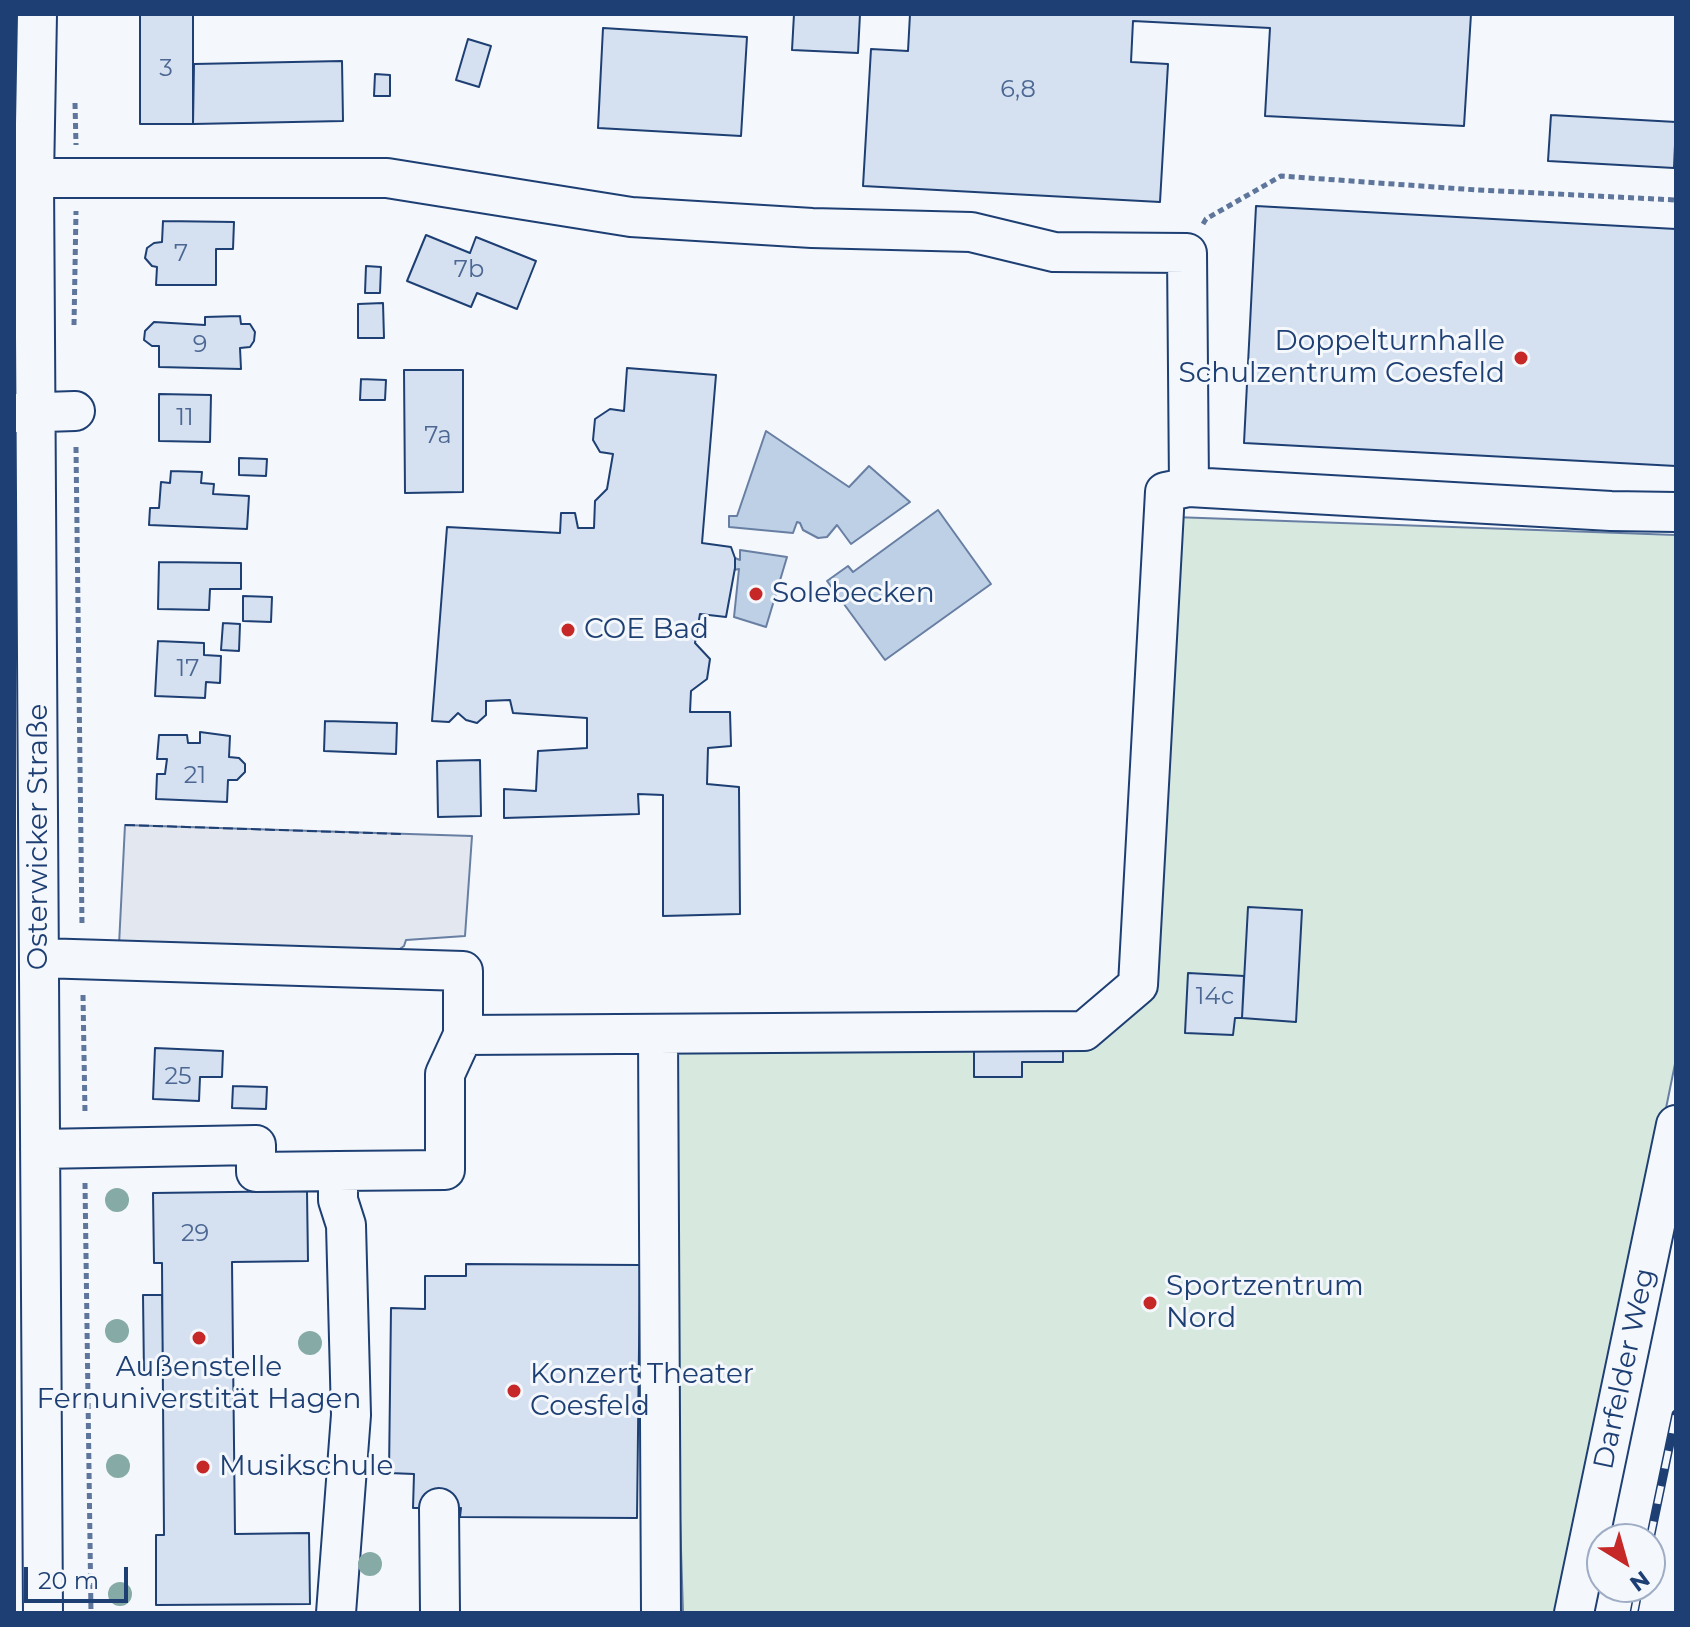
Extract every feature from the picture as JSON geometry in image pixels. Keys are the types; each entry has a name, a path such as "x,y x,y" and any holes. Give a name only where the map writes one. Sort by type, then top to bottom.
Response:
{"street":[{"name":"Osterwicker Straße","path":"37,14 34,178 25,240 25,413 26,664 40,958 40,1149 27,1291 43,1613"},
{"path":"34,178 387,178 631,217 812,228 971,232 1054,252 1187,253 1189,487"},
{"path":"25,413 75,411"},
{"path":"463,1035 1084,1031 1138,985 1165,492 1189,487 1676,512"},
{"path":"40,958 463,971 463,1035 445,1074 445,1170 256,1172 256,1145 40,1149"},
{"path":"658,1034 661,1613"},
{"name":"Darfelder Weg","path":"1574,1613 1676,1125"},
{"path":"336,1613 351,1415 346,1225 338,1200 338,1171"},
{"path":"439,1508 440,1613"}],"path":[{"path":"1187,253 1206,219 1281,176 1676,200"},
{"path":"74,332 77,178"},
{"path":"75,411 91,1613"}],"shaded area":[{"name":"Sportzentrum Nord","path":"1174,517 1676,535 1676,1059 1561,1613 683,1613 665,1044 1086,1043 1147,991"},
{"path":"125,825 472,836 465,936 406,940 404,946 394,953 119,945"}],"water":[{"path":"766,431 849,487 869,466 910,502 851,544 837,525 827,537 818,538 803,530 797,522 793,533 729,527 729,516 737,516"},
{"path":"938,510 991,584 885,660 827,581 848,566 853,572"},
{"name":"Solebecken","path":"740,550 787,557 766,627 734,617 739,569 723,572 723,562 735,558 740,560"}],"building":[{"path":"140,14 193,14 193,124 140,124"},
{"path":"794,14 860,14 858,53 792,50"},
{"path":"910,14 1471,14 1464,126 1265,116 1270,28 1133,21 1131,62 1168,64 1160,202 863,186 871,49 908,51"},
{"path":"603,28 747,37 741,136 598,128"},
{"path":"468,39 491,46 479,87 456,80"},
{"path":"342,61 343,121 193,124 194,64"},
{"path":"375,74 390,75 390,96 374,96"},
{"path":"1551,115 1676,122 1674,168 1548,161"},
{"path":"1256,206 1676,229 1676,466 1244,443"},
{"path":"163,221 234,222 233,249 216,249 216,285 156,285 157,267 145,258 147,248 162,242"},
{"path":"426,235 470,253 476,237 536,261 517,309 477,293 471,307 407,281"},
{"path":"366,266 381,267 380,293 365,293"},
{"path":"383,303 384,338 358,338 358,304"},
{"path":"240,316 241,324 250,324 255,332 250,347 240,348 241,369 159,367 159,346 152,346 144,340 145,331 154,322 205,325 205,317"},
{"name":"COE Bad","path":"627,368 716,375 702,543 731,547 735,568 726,617 700,614 695,643 710,659 707,679 691,691 690,712 730,712 731,746 708,748 707,784 739,787 740,914 663,916 663,795 638,794 639,814 504,818 504,789 536,791 538,751 587,748 587,718 513,713 510,700 486,701 486,715 477,723 466,720 458,713 449,722 432,721 447,527 560,533 561,513 575,513 578,528 594,528 595,501 607,489 613,454 600,452 593,440 595,419 610,409 624,411"},
{"path":"404,370 463,370 463,492 405,493"},
{"path":"361,379 386,380 385,400 360,400"},
{"path":"159,394 211,395 210,442 159,441"},
{"path":"239,458 267,459 266,476 239,475"},
{"path":"171,471 202,472 201,483 214,484 213,494 249,496 247,529 149,525 150,508 159,508 161,482 170,483"},
{"path":"159,562 241,563 241,589 210,589 209,610 158,609"},
{"path":"243,596 272,597 271,622 243,621"},
{"path":"223,623 240,624 239,651 221,650"},
{"path":"158,641 204,643 204,655 221,656 220,683 206,682 205,698 155,696"},
{"path":"325,721 397,723 396,754 324,751"},
{"path":"200,732 230,736 229,757 239,758 245,764 245,772 237,780 228,780 227,802 156,799 157,774 165,774 167,759 157,759 159,735 187,735 188,743 200,743"},
{"path":"480,760 481,816 438,817 437,761"},
{"path":"1248,907 1302,910 1296,1022 1242,1018"},
{"path":"1188,973 1244,976 1242,1018 1235,1018 1233,1035 1185,1033"},
{"path":"1063,1045 1063,1062 1022,1062 1022,1077 974,1077 974,1046"},
{"path":"155,1048 223,1051 222,1077 200,1077 199,1101 153,1099"},
{"path":"233,1086 267,1087 266,1109 232,1108"},
{"path":"307,1191 308,1261 232,1262 235,1534 309,1533 310,1604 156,1605 156,1535 164,1535 162,1263 154,1263 153,1193"},
{"name":"Konzert Theater Coesfeld","path":"466,1264 640,1265 637,1518 460,1517 461,1508 413,1508 414,1474 389,1473 391,1308 425,1309 425,1276 466,1276"},
{"path":"143,1295 162,1295 163,1375 144,1375"}],"railway":[{"path":"1653,1523 1676,1414"},
{"path":"1634,1613 1636,1603"}],"fence":[{"path":"125,825 401,834"}],"place":[{"name":"Doppelturnhalle Schulzentrum Coesfeld","path":"1521,358"},
{"name":"Solebecken","path":"756,594"},
{"name":"COE Bad","path":"568,630"},
{"name":"Sportzentrum Nord","path":"1150,1303"},
{"name":"Außenstelle Fernuniverstität Hagen","path":"199,1338"},
{"name":"Konzert Theater Coesfeld","path":"514,1391"},
{"name":"Musikschule","path":"203,1467"}]}
